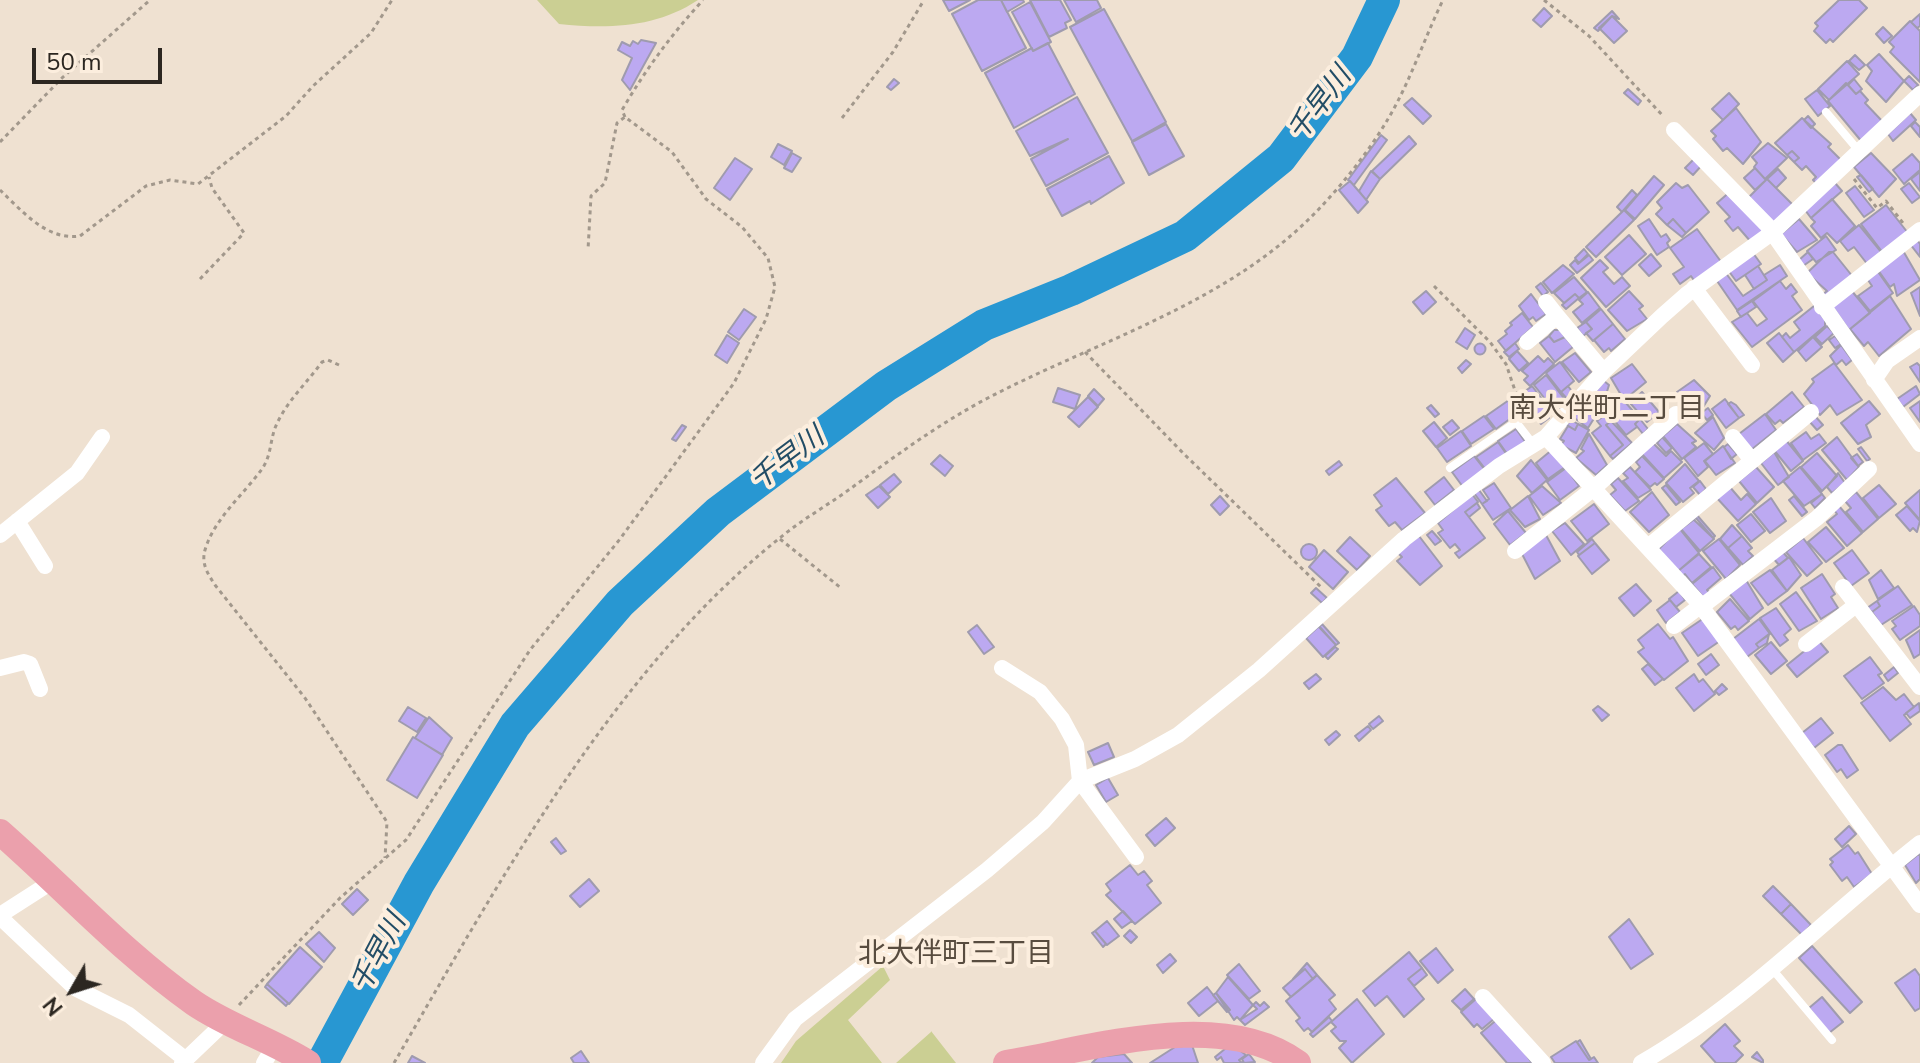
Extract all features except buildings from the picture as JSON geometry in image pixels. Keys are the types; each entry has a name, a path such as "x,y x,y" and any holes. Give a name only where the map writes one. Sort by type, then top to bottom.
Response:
{"main road":[{"path":"0,832 157,975 275,1051 308,1063"},
{"path":"1006,1063 1180,1036 1235,1036 1268,1055 1298,1063"}],"street":[{"path":"763,1063 795,1019 987,870 1043,822 1080,781 1135,759 1178,735 1253,676 1404,539 1539,440 1603,371 1694,288 1772,232 1920,94"},
{"path":"1674,130 1772,232 1920,444"},
{"path":"1822,307 1917,234"},
{"path":"1694,288 1752,365"},
{"path":"1546,302 1603,371"},
{"path":"1527,342 1557,316"},
{"path":"1874,380 1887,361 1920,338"},
{"path":"1648,547 1811,412"},
{"path":"1515,551 1594,488 1676,414"},
{"path":"0,535 77,473 102,437"},
{"path":"1733,437 1751,459"},
{"path":"1539,440 1594,488 1701,606 1920,905"},
{"path":"1674,626 1817,518 1869,469"},
{"path":"17,521 45,566"},
{"path":"1843,587 1920,687"},
{"path":"1806,644 1856,605"},
{"path":"0,668 24,662 30,664 40,689"},
{"path":"1002,668 1040,692 1062,719 1076,745 1080,781 1136,857"},
{"path":"1641,1063 1710,1020 1920,843"},
{"path":"53,881 0,916 75,988 129,1015 184,1061 226,1021"},
{"path":"1483,997 1543,1063"}],"lane":[{"path":"1826,112 1859,152"},
{"path":"1450,468 1516,422 1539,440"},
{"path":"1773,970 1832,1040"}],"path":[{"path":"0,142 63,77 150,0"},
{"path":"0,190 30,219 69,238 80,236 146,186 170,180 198,184 286,116 313,86 371,33 392,0"},
{"path":"226,1021 340,898 406,840 530,650 620,539 734,383 766,319 775,287 768,258 742,227 706,199 672,152 625,117 622,110 667,39 703,0"},
{"path":"842,118 893,52 924,0"},
{"path":"394,1063 581,756 663,654 726,585 780,539 916,439 984,400 1234,279 1281,244 1319,209 1389,118 1443,0"},
{"path":"1544,0 1589,36 1674,130"},
{"path":"588,250 591,196 605,183 617,123 625,117"},
{"path":"1844,166 1877,208 1886,201 1917,234"},
{"path":"200,279 244,233 212,188 209,177"},
{"path":"1434,286 1490,342 1510,371 1519,407 1539,440"},
{"path":"1085,352 1184,454 1335,601"},
{"path":"339,365 328,360 322,362 287,406 275,429 263,468 234,502 209,541 204,554 205,567 215,585 305,698 387,822 385,858"},
{"path":"780,539 841,588"}],"green space":[{"path":"537,0 698,0 648,21 595,26 559,24"},
{"path":"883,966 890,980 848,1020 882,1063 781,1063 796,1041"},
{"path":"931,1032 956,1063 896,1063"}],"waterway":[{"name":"千早川","path":"322,1063 419,883 515,725 620,603 718,512 886,386 984,325 1071,290 1185,236 1281,158 1357,57 1384,0"}],"district":[{"name":"南大伴町二丁目","path":"1607,410"},
{"name":"北大伴町三丁目","path":"956,955"}]}
